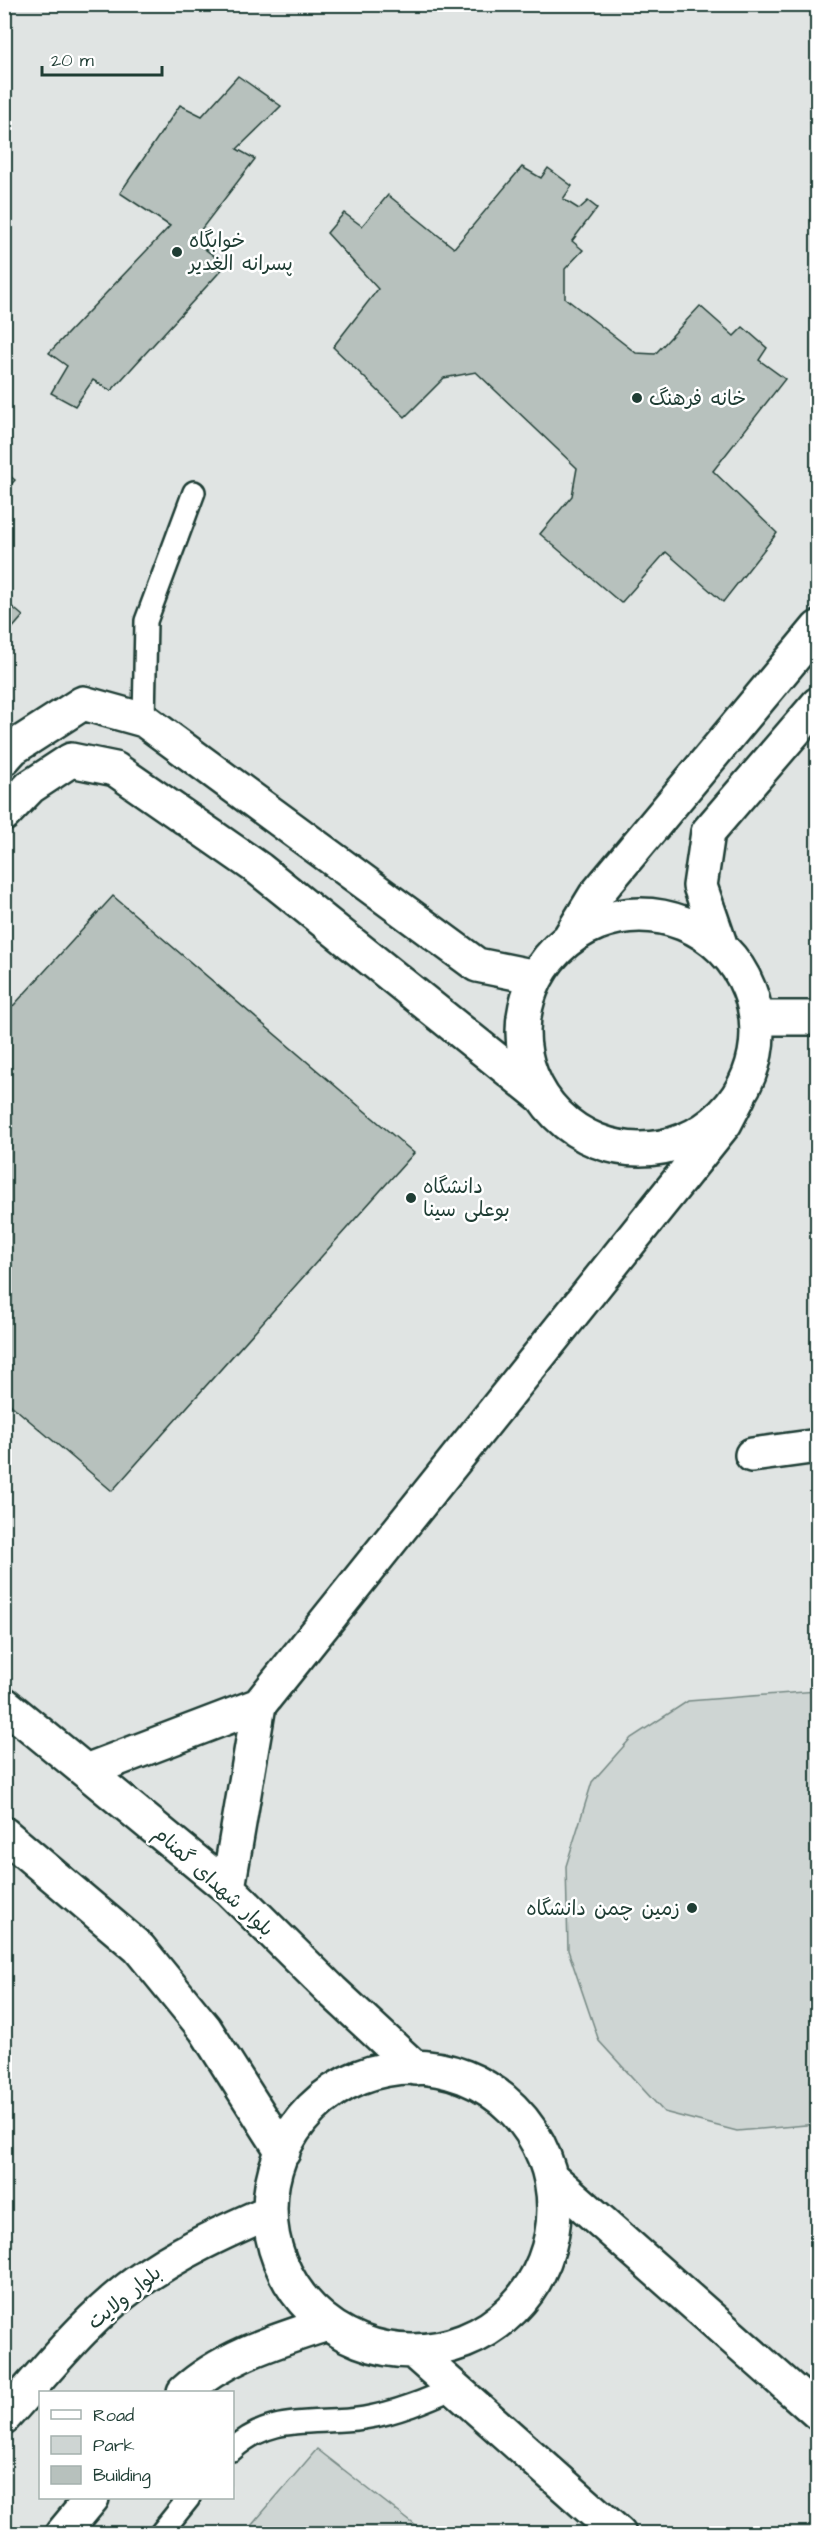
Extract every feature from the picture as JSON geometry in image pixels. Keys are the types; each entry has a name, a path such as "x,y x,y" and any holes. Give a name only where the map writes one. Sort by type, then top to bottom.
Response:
{"street":[{"path":"543,1098 529,1069 523,1038 526,1006 536,977 551,955 570,937 595,896 818,628"},
{"path":"4,758 14,748 83,703 144,720 477,965 536,977"},
{"path":"228,1888 260,1706 725,1123 739,1095 754,1058 757,1018 745,979 721,946 700,886 708,832 818,704"},
{"path":"4,814 30,787 71,760 115,769 259,869 543,1098 569,1126 603,1144 642,1150 680,1143 714,1124 739,1095"},
{"path":"570,937 607,919 647,915 687,924 721,946"},
{"path":"757,1018 818,1018"},
{"path":"752,1455 818,1446"},
{"name":"بلوار شهدای گمنام","path":"4,1704 228,1888 332,1991 416,2068"},
{"path":"86,1771 260,1706"},
{"path":"4,1834 139,1948 204,2029 283,2152"},
{"path":"395,2067 416,2068 437,2068 477,2082 510,2106 536,2139 552,2178 554,2226 540,2272 512,2312 473,2339 426,2352 395,2352 365,2344 327,2324 296,2293 276,2254 269,2212 275,2169 292,2131 320,2100 355,2078 395,2067"},
{"path":"552,2178 818,2413"},
{"name":"بلوار ولایت","path":"4,2417 90,2322 134,2284 182,2252 269,2212"},
{"path":"185,2391 224,2364 257,2348 327,2324"},
{"path":"414,2352 619,2534"},
{"path":"62,2534 91,2499"}],"lane":[{"path":"144,720 146,621 194,492"},
{"path":"234,2449 251,2436 276,2425 366,2418 419,2403 456,2387"},
{"path":"159,2534 188,2499"}],"shaded area":[{"name":"دانشگاه بوعلی سینا","path":"5,5 817,5 817,2533 5,2534"}],"green space":[{"name":"زمین چمن دانشگاه","path":"817,1691 817,2124 737,2131 664,2112 599,2041 568,1950 566,1866 592,1782 631,1738 688,1701"},
{"path":"317,2449 425,2533 245,2533"}],"building":[{"name":"خوابگاه پسرانه الغدیر","path":"238,76 281,106 237,149 255,159 193,240 226,265 111,391 93,380 75,406 51,393 67,366 49,353 170,226 120,193 180,105 202,116"},
{"name":"خانه فرهنگ","path":"522,167 541,178 548,168 572,186 563,199 579,209 588,201 597,208 572,241 583,250 565,269 565,298 636,353 655,354 700,306 734,336 743,327 767,348 759,360 785,379 713,471 777,533 723,602 666,552 621,603 540,534 572,496 577,468 476,372 444,378 405,417 333,347 378,289 327,233 344,213 362,226 388,195 454,248"},
{"path":"4,471 15,480 4,492"},
{"path":"4,600 23,616 4,638"},
{"path":"113,896 414,1153 112,1491 4,1399 4,1016"}],"place":[{"name":"خوابگاه پسرانه الغدیر","path":"177,252"},
{"name":"خانه فرهنگ","path":"637,398"},
{"name":"دانشگاه بوعلی سینا","path":"411,1198"},
{"name":"زمین چمن دانشگاه","path":"692,1908"}]}
